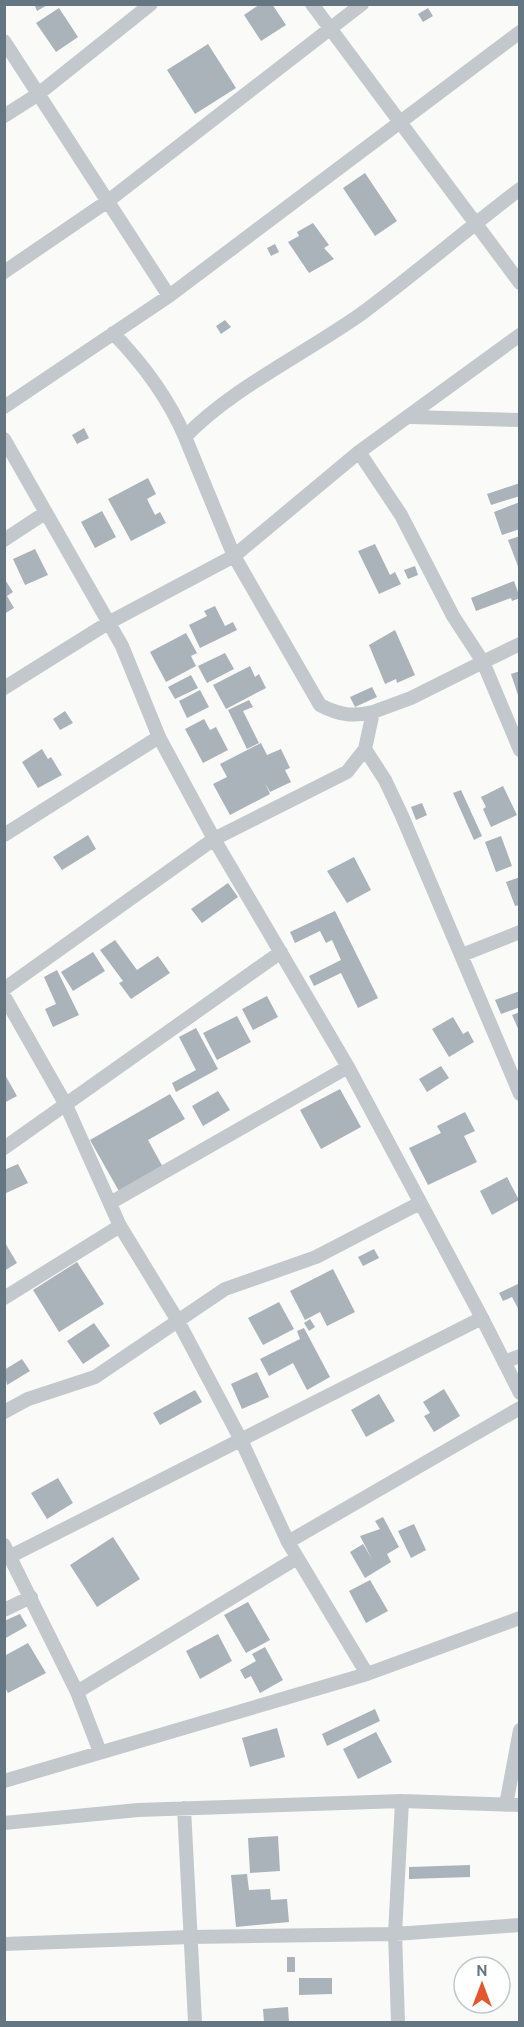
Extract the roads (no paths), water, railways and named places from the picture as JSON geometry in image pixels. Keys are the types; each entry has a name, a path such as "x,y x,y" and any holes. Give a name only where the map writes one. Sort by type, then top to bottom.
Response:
{"street":[{"path":"4,116 37,95 151,4"},
{"path":"312,4 519,283"},
{"path":"4,272 108,201 332,30 362,4"},
{"path":"4,407 170,296 519,32"},
{"path":"4,41 37,95 170,296"},
{"path":"185,437 198,422 225,403 361,314 519,189"},
{"path":"112,333 141,362 175,415 234,556 320,705 338,714 360,716 411,698 519,644"},
{"path":"4,688 108,622 234,556 359,452 410,417 519,335"},
{"path":"410,417 518,424"},
{"path":"4,439 122,646 159,737 214,839 348,1067 482,1318 519,1393"},
{"path":"359,452 401,515 453,616 483,662 519,750"},
{"path":"4,540 45,513"},
{"path":"4,989 214,839 347,772 365,749 373,712"},
{"path":"4,835 159,737"},
{"path":"365,749 385,780 402,816 519,1094"},
{"path":"462,956 519,932"},
{"path":"4,1148 281,952"},
{"path":"4,996 66,1105 120,1226 178,1321 241,1440 288,1542 367,1674"},
{"path":"110,1203 348,1067"},
{"path":"4,1412 28,1399 95,1377 225,1290 316,1257 420,1203"},
{"path":"4,1298 120,1226"},
{"path":"100,1752 77,1692 8,1551 241,1440 482,1318"},
{"path":"504,1362 519,1356"},
{"path":"288,1542 519,1408"},
{"path":"77,1692 297,1558"},
{"path":"4,1610 31,1597"},
{"path":"4,1781 367,1674 519,1618"},
{"path":"4,1823 138,1810 184,1808 402,1801 513,1805 519,1730"},
{"path":"398,2022 395,1934 402,1801"},
{"path":"184,1808 195,2022"},
{"path":"4,1944 190,1937 395,1934 519,1924"}]}
